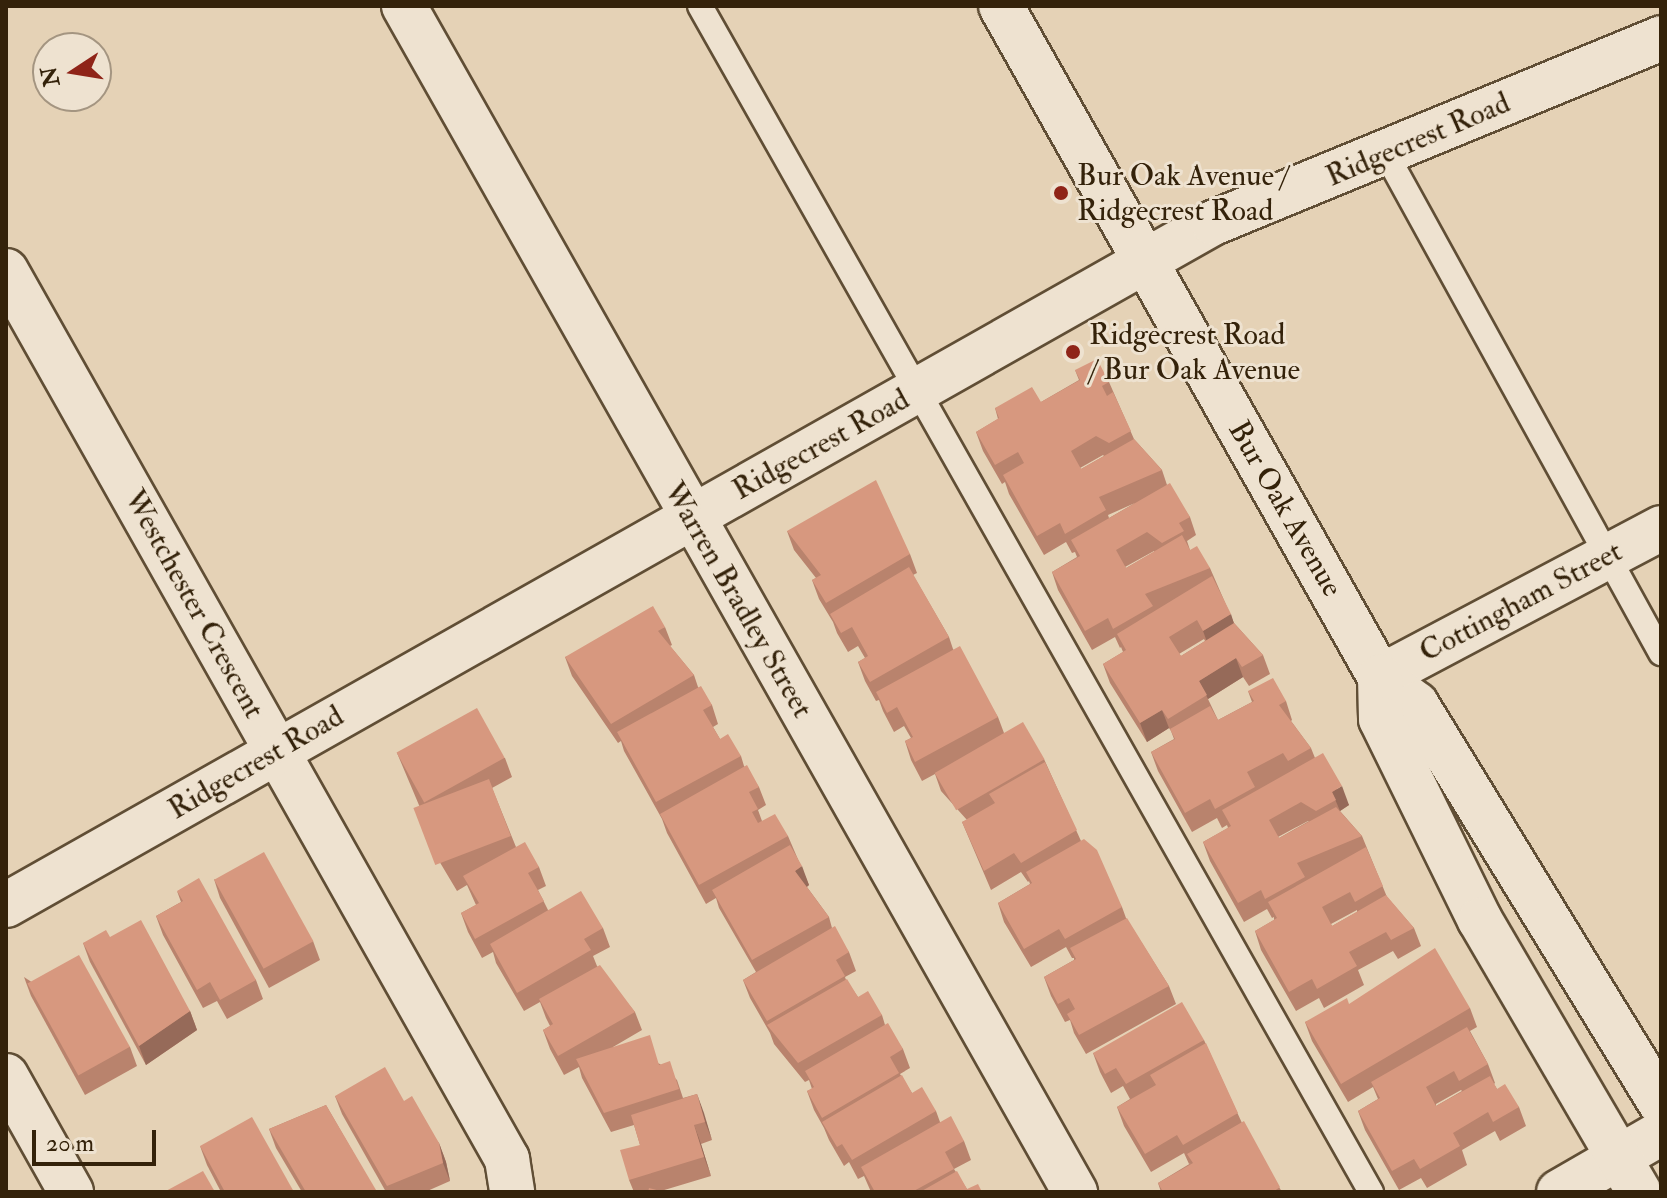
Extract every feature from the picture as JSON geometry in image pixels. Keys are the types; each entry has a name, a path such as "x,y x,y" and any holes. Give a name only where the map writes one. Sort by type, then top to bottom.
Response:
{"street":[{"name":"Warren Bradley Street","path":"404,6 1075,1192"},
{"name":"Bur Oak Avenue","path":"1001,6 1380,677 1416,704 1661,1104"},
{"name":"Ridgecrest Road","path":"6,905 1213,223 1661,38"},
{"name":"Westchester Crescent","path":"6,271 507,1159 512,1192"},
{"name":"Cottingham Street","path":"1380,677 1661,528"},
{"name":"Bur Oak Avenue","path":"1380,677 1381,719 1480,920 1628,1176"},
{"path":"6,1076 71,1192"},
{"path":"1559,1192 1628,1176 1661,1133"}],"lane":[{"path":"700,6 1371,1192"},
{"path":"1386,154 1661,653"}],"building":[{"path":"1097,359 1109,382 1102,386 1107,396 1113,392 1131,431 1109,443 1096,436 1071,451 1081,469 1134,439 1162,470 1099,497 1106,510 1065,534 1060,523 1037,536 1003,475 1024,463 1018,452 995,465 976,432 999,418 995,408 1032,387 1041,402 1080,380 1075,370"},
{"path":"876,480 910,554 826,603 812,580 821,575 787,531"},
{"path":"1170,483 1190,517 1179,523 1184,531 1162,543 1147,532 1116,550 1126,568 1182,535 1190,550 1197,546 1210,568 1145,594 1153,606 1113,629 1108,618 1085,631 1052,572 1080,556 1071,540"},
{"path":"909,567 949,637 870,682 858,662 868,656 852,627 841,633 830,614"},
{"path":"1212,576 1231,614 1203,631 1197,620 1169,637 1181,656 1234,623 1263,655 1242,667 1236,658 1199,681 1207,695 1168,719 1162,710 1140,723 1103,664 1126,650 1117,634"},
{"path":"653,606 665,627 658,631 694,675 611,724 565,657"},
{"path":"960,646 998,717 915,762 905,741 913,737 897,707 887,713 876,692"},
{"path":"1273,678 1286,701 1279,705 1311,748 1288,761 1283,753 1247,772 1255,787 1215,809 1210,799 1185,813 1151,752 1175,739 1170,729 1210,706 1218,720 1254,701 1248,691"},
{"path":"701,686 712,705 703,710 720,739 728,734 741,756 656,802 617,732"},
{"path":"477,708 505,758 424,802 397,753"},
{"path":"1023,722 1044,759 956,810 935,773"},
{"path":"1323,753 1342,786 1332,792 1336,800 1316,811 1301,802 1269,820 1279,838 1336,807 1362,836 1297,863 1305,877 1265,899 1261,890 1238,903 1203,842 1231,826 1222,810"},
{"path":"1045,762 1077,830 1021,863 1014,853 984,871 962,822 995,803 989,794"},
{"path":"747,765 759,787 749,792 758,809 752,812 758,823 775,814 788,836 699,885 660,814"},
{"path":"489,779 511,836 435,865 413,808"},
{"path":"1084,839 1097,850 1122,907 1065,939 1059,929 1024,949 998,903 1032,883 1026,872"},
{"path":"525,842 539,867 528,873 544,901 475,939 461,913 479,903 463,876"},
{"path":"790,845 802,866 795,871 829,917 752,960 712,890"},
{"path":"1366,847 1383,886 1355,902 1350,892 1322,907 1332,926 1386,895 1414,928 1391,940 1386,932 1349,952 1357,966 1317,989 1312,979 1289,992 1255,931 1277,918 1268,902"},
{"path":"264,852 313,941 264,969 214,880"},
{"path":"199,878 256,980 220,1000 210,982 197,990 156,916 183,901 177,891"},
{"path":"581,891 603,928 584,939 591,950 517,993 490,944"},
{"path":"1127,918 1169,986 1079,1035 1067,1014 1075,1009 1069,998 1058,1004 1044,977 1076,959 1070,948"},
{"path":"141,920 190,1011 139,1046 83,943 106,930 110,937"},
{"path":"835,926 849,952 836,960 845,976 767,1021 743,980"},
{"path":"1435,948 1470,1008 1341,1084 1305,1022 1347,998 1349,1004"},
{"path":"79,955 130,1047 78,1075 27,984"},
{"path":"600,965 635,1012 558,1056 543,1030 553,1024 539,999"},
{"path":"847,979 858,997 868,991 882,1015 798,1063 767,1025"},
{"path":"1182,1002 1204,1040 1126,1084 1116,1068 1105,1074 1093,1053"},
{"path":"888,1023 903,1049 890,1057 899,1073 822,1118 807,1091 814,1087 805,1071"},
{"path":"1467,1027 1488,1064 1459,1081 1454,1071 1426,1087 1436,1106 1490,1076 1497,1089 1505,1084 1519,1107 1493,1122 1488,1112 1453,1133 1460,1146 1420,1169 1414,1159 1392,1171 1358,1111 1380,1098 1371,1082"},
{"path":"650,1035 659,1065 670,1061 679,1089 604,1113 576,1059"},
{"path":"1206,1043 1238,1113 1183,1145 1177,1135 1145,1154 1117,1107 1156,1085 1150,1075"},
{"path":"385,1067 404,1101 412,1096 439,1143 443,1163 387,1186 335,1096"},
{"path":"902,1075 912,1093 922,1087 936,1111 852,1160 842,1144 837,1147 822,1122"},
{"path":"697,1094 705,1122 694,1125 704,1157 629,1180 620,1150 640,1145 631,1115"},
{"path":"326,1105 376,1190 306,1192 269,1129"},
{"path":"951,1116 964,1141 945,1152 954,1169 912,1192 875,1192 861,1167"},
{"path":"252,1117 294,1192 225,1192 200,1146"},
{"path":"1244,1121 1280,1187 1273,1192 1163,1192 1158,1183 1193,1163 1187,1154"},
{"path":"203,1171 215,1192 164,1192"},
{"path":"957,1171 967,1189 978,1184 982,1192 920,1192"}],"place":[{"name":"Bur Oak Avenue / Ridgecrest Road","path":"1061,193"},
{"name":"Ridgecrest Road / Bur Oak Avenue","path":"1073,352"}]}
